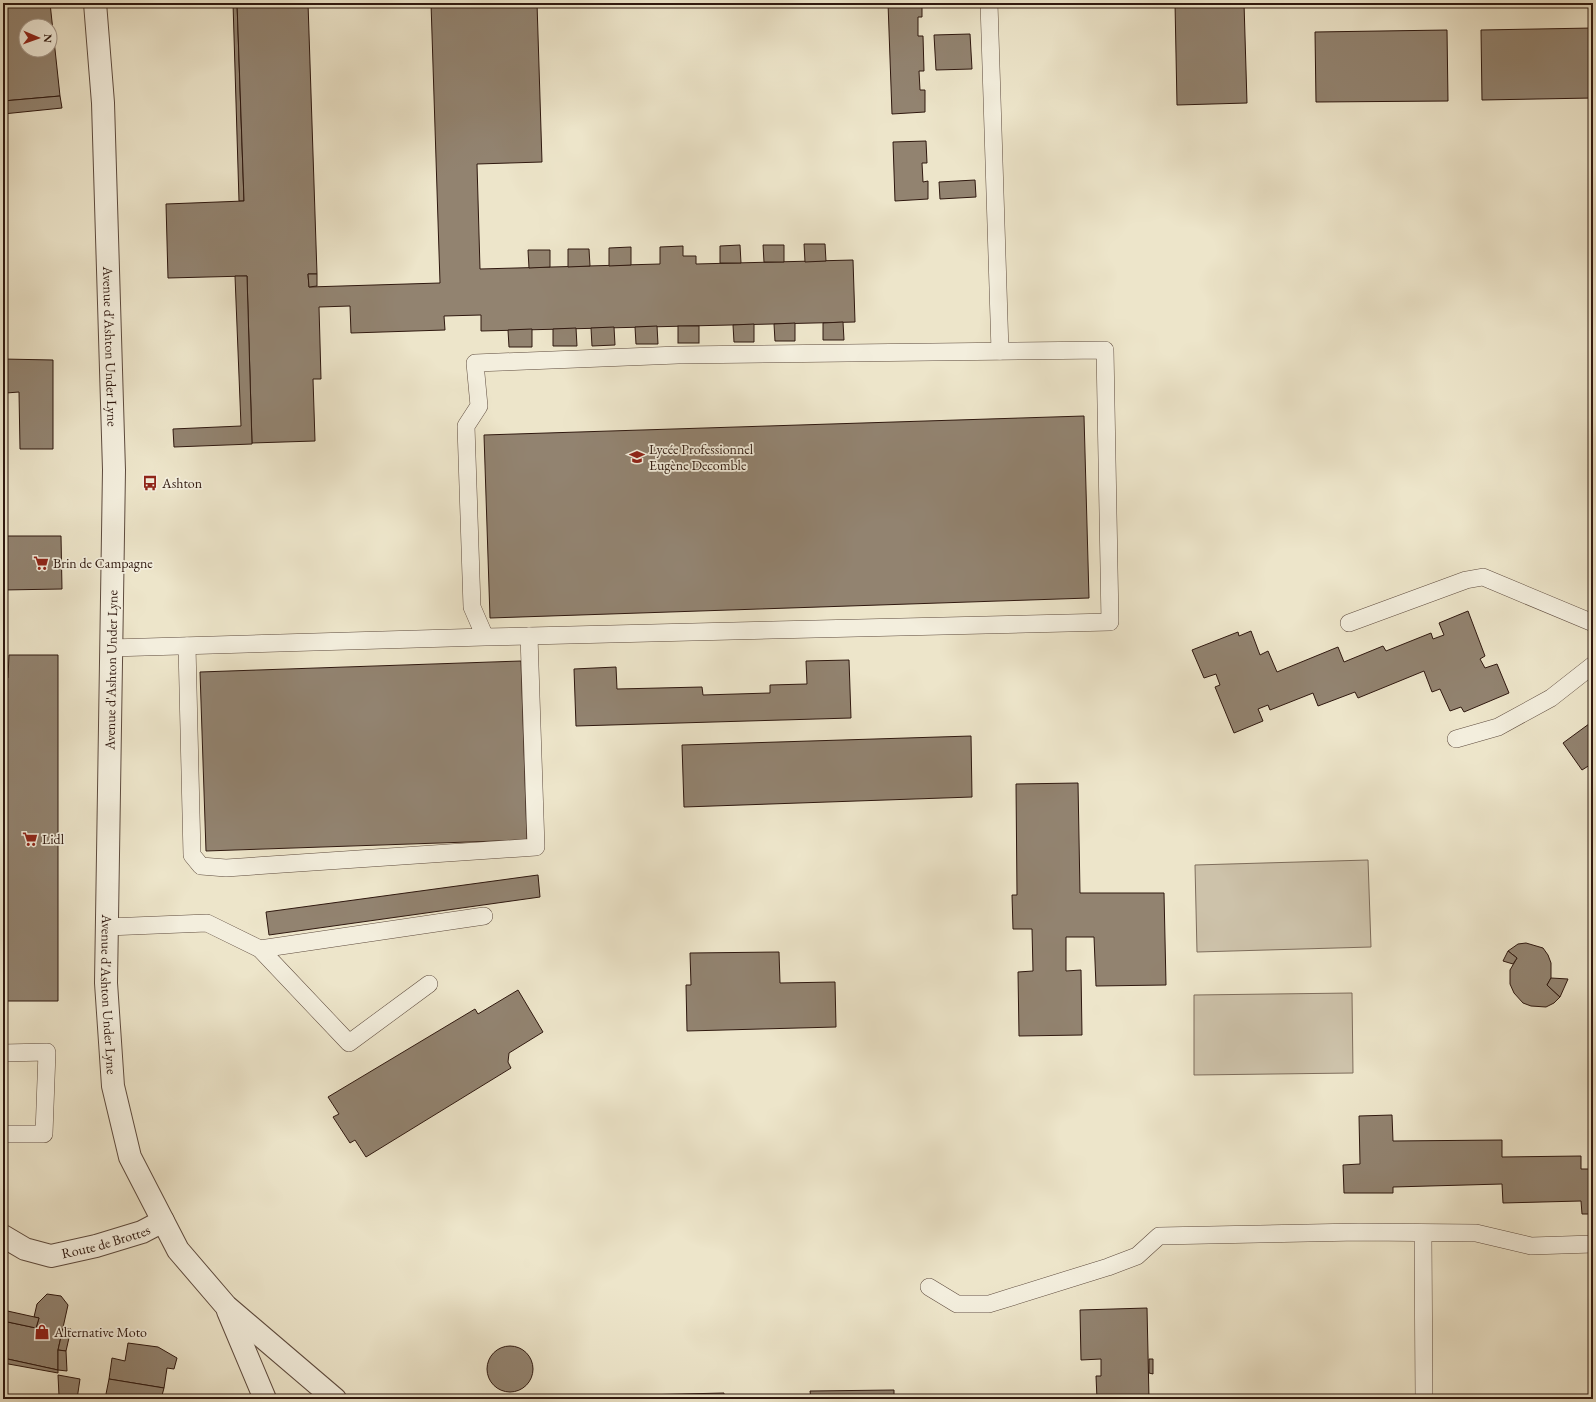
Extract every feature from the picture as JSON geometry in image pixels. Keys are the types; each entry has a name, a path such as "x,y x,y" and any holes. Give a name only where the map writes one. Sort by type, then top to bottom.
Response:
{"street":[{"name":"Avenue d'Ashton Under Lyne","path":"95,3 103,103 114,470 106,983 113,1086 130,1157 178,1250 226,1306 335,1399"},
{"name":"Route de Brottes","path":"3,1236 25,1249 51,1256 96,1246 142,1232 163,1221"},
{"name":"Avenue d'Ashton Under Lyne","path":"226,1306 265,1399"}],"lane":[{"path":"989,3 1000,351"},
{"path":"111,648 485,637 1110,622 1105,350 678,355 475,363 479,406 466,426 472,607 485,637"},
{"path":"1349,623 1466,580 1483,577 1593,623"},
{"path":"186,646 192,855 201,866 226,868 536,846 529,636"},
{"path":"1456,739 1498,727 1552,698 1593,665"},
{"path":"260,949 484,916"},
{"path":"107,927 207,923 260,949 349,1043 429,984"},
{"path":"3,1053 47,1052 44,1134 3,1134"},
{"path":"928,1287 956,1304 989,1304 1108,1268 1137,1256 1159,1236 1359,1232 1476,1233 1531,1246 1593,1244"},
{"path":"1423,1233 1424,1399"}],"shaded area":[{"path":"1368,860 1371,947 1197,952 1195,865"},
{"path":"1352,993 1353,1073 1194,1075 1194,995"}],"building":[{"path":"3,3 50,3 52,18 18,18 18,58 56,58 60,96 3,101"},
{"path":"233,3 237,3 244,201 239,201"},
{"path":"237,3 308,3 317,274 308,274 309,287 440,283 431,3 537,3 542,162 477,164 480,269 660,264 660,247 683,246 683,256 696,256 696,264 853,260 855,322 481,331 481,315 444,316 445,330 351,333 350,306 319,307 321,379 313,379 315,441 252,443 247,276 168,278 166,204 244,201"},
{"path":"888,3 922,3 922,17 918,17 918,36 923,36 924,71 919,71 920,90 925,90 925,112 892,114"},
{"path":"1175,3 1244,3 1247,103 1177,105"},
{"path":"1593,28 1593,98 1482,100 1481,30"},
{"path":"1447,30 1448,101 1316,102 1315,32"},
{"path":"970,34 972,69 936,70 934,35"},
{"path":"60,96 62,108 3,114 3,101"},
{"path":"926,141 927,163 922,163 923,182 928,181 928,199 895,201 893,142"},
{"path":"975,180 976,197 940,199 939,182"},
{"path":"804,244 825,244 826,261 805,262"},
{"path":"740,245 741,263 720,263 720,246"},
{"path":"763,245 784,245 784,262 764,262"},
{"path":"631,247 631,265 609,266 609,248"},
{"path":"568,249 589,249 590,266 568,267"},
{"path":"528,250 550,250 550,267 529,268"},
{"path":"308,274 317,274 317,286 309,287"},
{"path":"235,276 247,276 252,444 174,447 173,429 241,426"},
{"path":"843,322 844,340 823,340 823,323"},
{"path":"795,323 795,341 775,341 774,324"},
{"path":"754,324 754,342 734,342 733,325"},
{"path":"657,326 658,344 636,344 635,327"},
{"path":"678,326 699,326 699,343 678,343"},
{"path":"614,327 615,345 592,346 591,328"},
{"path":"576,328 577,346 553,346 553,329"},
{"path":"532,329 532,347 509,347 508,330"},
{"path":"3,359 53,360 53,449 20,449 19,392 6,393"},
{"path":"1084,416 1089,598 490,618 484,435"},
{"path":"3,536 61,536 62,589 3,590"},
{"path":"1468,611 1485,656 1480,659 1485,668 1497,664 1509,693 1464,712 1461,707 1450,711 1440,689 1432,692 1424,671 1358,698 1355,692 1318,706 1313,693 1270,710 1268,705 1258,709 1263,721 1234,733 1215,687 1220,685 1216,674 1204,678 1192,650 1238,632 1239,636 1251,631 1260,655 1268,651 1277,672 1338,647 1344,662 1383,646 1386,651 1431,633 1433,639 1444,635 1439,623"},
{"name":"Lidl","path":"9,655 58,655 58,1001 3,1001 3,678 8,678"},
{"path":"849,660 851,718 576,726 574,669 616,667 617,689 702,687 703,695 770,693 770,685 807,684 806,661"},
{"path":"521,661 527,840 206,851 200,672"},
{"path":"1593,721 1593,763 1582,770 1563,743"},
{"path":"971,736 972,797 684,807 682,745"},
{"path":"1078,783 1080,893 1164,893 1166,985 1096,986 1094,937 1066,937 1066,971 1081,970 1082,1035 1019,1036 1018,972 1033,971 1032,929 1013,929 1012,895 1017,895 1016,784"},
{"path":"538,875 540,897 269,935 266,912"},
{"path":"1526,943 1543,948 1551,963 1551,978 1547,985 1560,997 1554,1003 1546,1007 1531,1006 1523,1003 1514,993 1510,984 1510,970 1517,958 1508,951 1518,944"},
{"path":"1508,951 1517,958 1513,964 1503,961"},
{"path":"779,952 780,983 835,982 836,1027 687,1031 686,985 691,985 690,953"},
{"path":"1551,978 1568,979 1560,997 1547,985"},
{"path":"518,990 543,1032 509,1053 508,1062 511,1068 366,1157 355,1140 350,1143 333,1117 339,1114 328,1097 475,1009 478,1014"},
{"path":"1392,1115 1393,1141 1502,1140 1502,1157 1581,1156 1581,1169 1593,1169 1593,1214 1582,1214 1581,1201 1503,1203 1502,1184 1393,1187 1393,1193 1344,1193 1343,1165 1360,1164 1359,1116"},
{"path":"47,1294 61,1296 68,1305 58,1350 58,1370 3,1358 3,1321 36,1328 39,1318 34,1317 37,1304"},
{"path":"1147,1308 1149,1399 1097,1399 1096,1376 1101,1376 1101,1359 1081,1360 1080,1310"},
{"path":"3,1310 39,1318 36,1328 3,1321"},
{"path":"63,1328 71,1329 66,1351 58,1350"},
{"path":"128,1343 158,1347 177,1358 174,1369 167,1368 164,1388 109,1379 112,1358 125,1361"},
{"path":"510,1346 523,1350 529,1356 533,1369 529,1382 523,1388 510,1392 497,1388 491,1382 487,1369 491,1356 497,1350"},
{"path":"58,1350 66,1351 67,1371 58,1370"},
{"path":"3,1358 58,1370 58,1373 3,1363"},
{"path":"1149,1359 1153,1359 1153,1374 1149,1373"},
{"path":"58,1375 80,1379 77,1399 59,1396"},
{"path":"109,1379 164,1388 161,1399 105,1399"},
{"path":"894,1390 894,1399 811,1399 810,1391"},
{"path":"724,1393 724,1399 641,1399 641,1395"}],"place":[{"name":"Lycée Professionnel Eugène Decomble","path":"637,457"},
{"name":"Ashton","path":"150,483"},
{"name":"Brin de Campagne","path":"41,563"},
{"name":"Lidl","path":"30,839"},
{"name":"Alternative Moto","path":"42,1332"}]}
